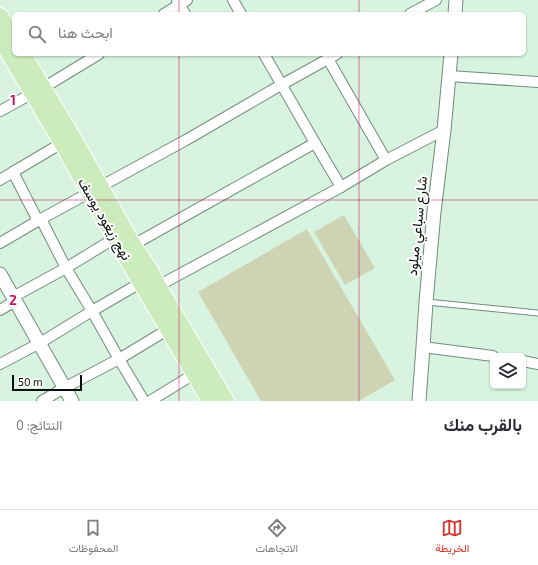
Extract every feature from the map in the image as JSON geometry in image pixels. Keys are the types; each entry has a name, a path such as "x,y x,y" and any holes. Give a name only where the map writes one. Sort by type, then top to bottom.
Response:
{"main road":[{"path":"0,16 12,36"},
{"name":"نهج زيغود يوسف","path":"0,38 12,55"},
{"name":"نهج زيغود يوسف","path":"13,56 73,138 115,238 174,325 200,370 226,401"},
{"name":"نهج زيغود يوسف","path":"24,56 62,143 151,272 149,287"},
{"name":"نهج زيغود يوسف","path":"200,370 210,401"}],"street":[{"path":"233,0 240,12"},
{"path":"414,12 436,0"},
{"path":"454,12 456,0"},
{"path":"167,12 181,1 184,12"},
{"path":"0,111 38,91 96,56"},
{"path":"265,56 341,187"},
{"path":"0,243 334,56"},
{"name":"شارع سباعي ميلود","path":"419,401 434,212 451,56"},
{"path":"328,59 386,160"},
{"path":"449,76 538,82"},
{"path":"0,364 40,343 92,311 149,287 341,187 386,160 444,130"},
{"path":"0,180 62,143"},
{"path":"133,244 315,143"},
{"path":"13,172 118,359 144,401"},
{"path":"0,310 14,299 115,238"},
{"path":"0,274 72,401"},
{"path":"42,401 118,359 174,325"},
{"path":"423,347 490,356"},
{"path":"526,362 538,364"},
{"path":"150,401 200,370"}],"lane":[{"path":"426,302 538,313"}],"green space":[{"path":"344,215 375,268 345,285 314,232"},
{"path":"307,229 395,380 359,401 261,401 198,292"}]}
